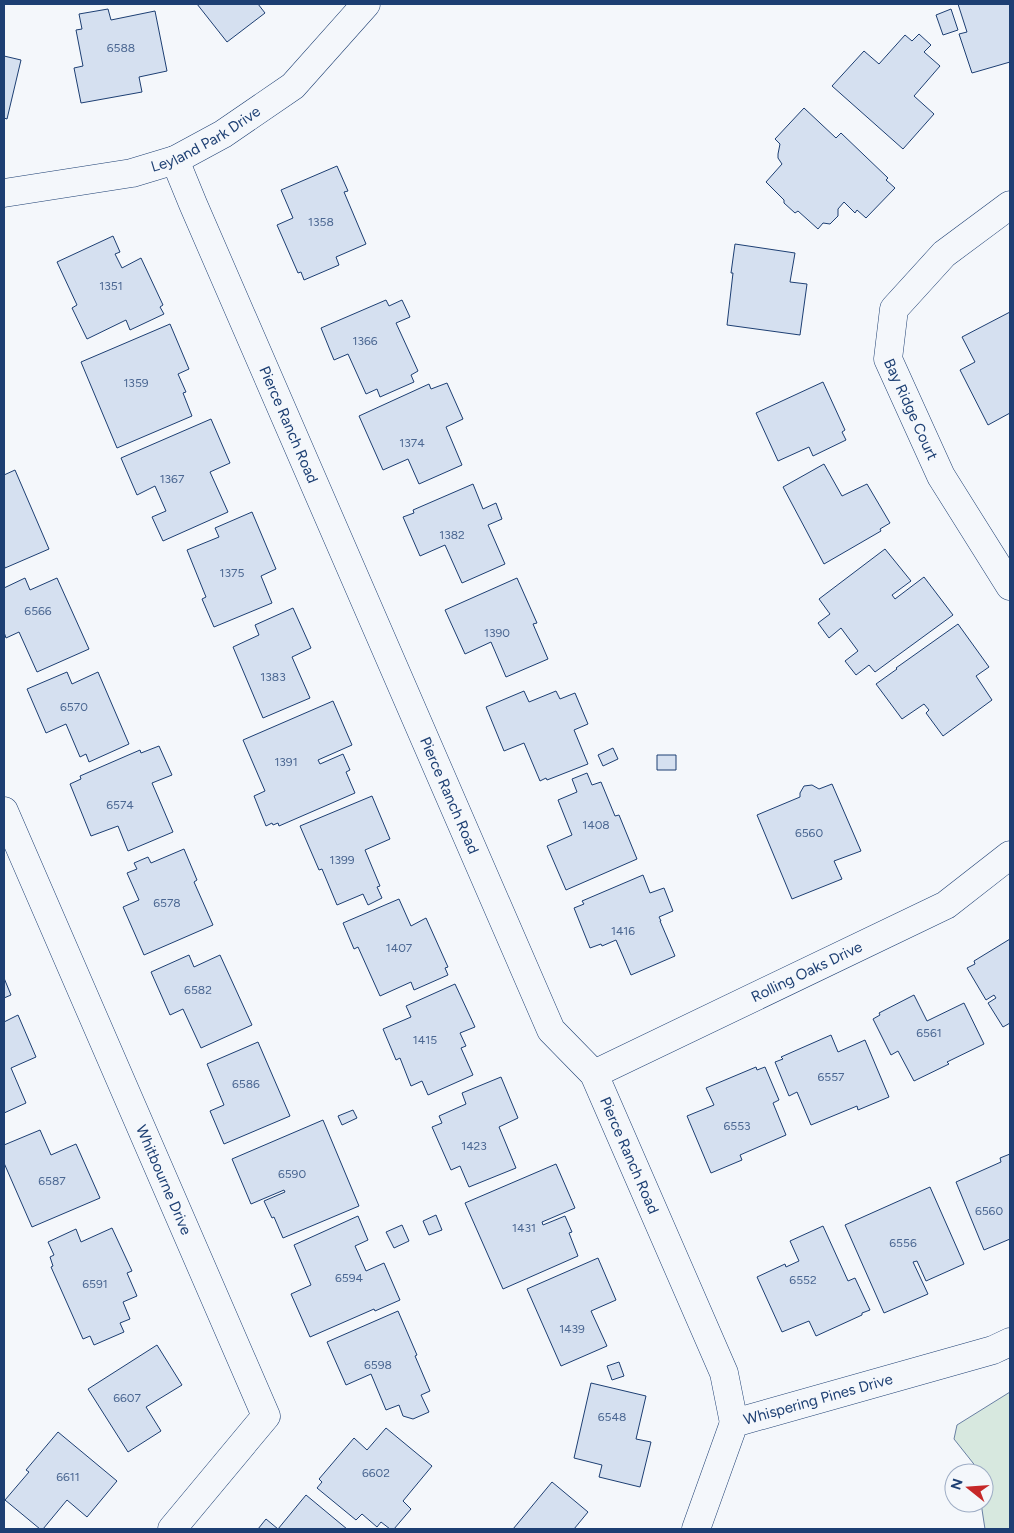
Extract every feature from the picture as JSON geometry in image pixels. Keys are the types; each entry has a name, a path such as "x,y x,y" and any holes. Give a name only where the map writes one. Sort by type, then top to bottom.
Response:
{"street":[{"name":"Leyland Park Drive","path":"4,193 132,173 175,160 223,134 293,86 366,4"},
{"name":"Pierce Ranch Road","path":"175,160 200,223 550,1030 594,1074 724,1373 734,1423"},
{"name":"Bay Ridge Court","path":"1010,205 944,254 894,309 888,359 941,476 1010,586"},
{"name":"Whitbourne Drive","path":"4,811 11,845 266,1416 172,1529"},
{"name":"Rolling Oaks Drive","path":"594,1074 946,905 1010,855"},
{"name":"Whispering Pines Drive","path":"696,1529 734,1423 993,1350 1010,1342"}],"shaded area":[{"path":"1010,1392 1010,1529 985,1529 983,1513 994,1513 994,1463 973,1463 954,1439 957,1425"}],"building":[{"path":"197,4 258,4 265,13 227,42"},
{"path":"958,4 1010,4 1010,62 972,73 959,34 967,32"},
{"path":"108,9 111,20 155,11 167,71 139,77 142,92 81,103 74,68 83,66 76,30 82,29 79,14"},
{"path":"951,9 958,30 943,35 936,15"},
{"path":"919,34 931,45 924,52 940,66 914,96 934,114 903,149 832,86 864,51 879,64 905,35 912,41"},
{"path":"4,56 21,60 7,119 4,118"},
{"path":"804,108 836,138 841,133 888,178 886,180 895,188 866,218 857,210 855,213 844,202 838,209 838,216 830,224 823,223 818,229 798,211 795,213 766,182 782,164 778,158 780,144 775,139"},
{"path":"337,166 348,191 344,192 366,244 336,257 339,265 304,280 301,272 298,273 277,225 293,218 281,190"},
{"path":"113,236 120,252 115,254 122,268 141,258 163,305 160,307 164,314 130,330 126,320 87,339 72,308 77,305 57,262"},
{"path":"735,244 795,253 790,282 807,284 800,335 727,325"},
{"path":"386,300 389,306 402,300 410,317 396,323 418,371 411,375 414,382 380,397 377,389 366,394 348,354 334,360 321,328"},
{"path":"1010,312 1010,413 988,425 960,370 975,362 962,337"},
{"path":"170,324 189,369 178,374 186,392 183,393 192,416 117,448 81,362"},
{"path":"823,382 845,430 842,432 846,440 813,456 809,447 778,461 756,413"},
{"path":"447,383 463,419 446,427 462,465 419,484 408,459 383,470 359,416 429,384 431,389"},
{"path":"211,419 230,463 210,472 228,512 163,541 152,517 166,511 155,486 137,495 121,458"},
{"path":"824,464 842,496 867,484 890,523 880,529 881,531 824,564 783,487"},
{"path":"15,470 49,549 5,568 4,475"},
{"path":"473,484 483,509 496,503 502,519 488,525 505,564 462,583 445,545 420,556 403,517 414,513 413,510"},
{"path":"252,512 276,569 261,576 272,603 214,627 202,599 206,597 187,550 219,537 215,528"},
{"path":"885,549 911,581 892,595 895,599 924,577 953,615 875,672 869,665 856,675 845,661 858,651 841,628 829,638 818,623 830,614 819,599"},
{"path":"25,578 30,590 57,578 89,649 37,672 19,632 6,638 4,632 4,588"},
{"path":"517,578 537,623 533,624 548,659 506,677 491,642 465,654 445,610"},
{"path":"293,608 311,648 292,657 310,698 263,718 233,647 259,635 255,625"},
{"path":"958,624 989,667 976,676 992,700 943,736 926,713 929,710 924,704 902,719 876,684"},
{"path":"67,672 72,684 98,672 129,744 89,762 86,754 80,757 66,724 46,733 27,689"},
{"path":"524,691 529,702 556,691 560,699 575,693 588,724 574,730 588,764 540,781 524,743 504,751 486,707"},
{"path":"333,701 352,745 318,760 320,764 343,754 350,770 346,772 355,793 279,826 278,823 273,825 272,823 266,826 254,796 265,791 243,740"},
{"path":"159,746 172,775 152,783 173,832 128,851 118,826 91,836 70,784 81,779 80,776 140,750 141,753"},
{"path":"613,748 618,759 603,766 598,755"},
{"path":"657,755 676,755 676,770 657,770"},
{"path":"587,773 592,785 601,782 615,816 619,815 637,859 566,890 547,846 572,835 558,800 577,792 572,779"},
{"path":"832,784 861,851 834,861 842,879 792,899 757,815 800,797 804,786 812,785 819,789"},
{"path":"372,796 390,839 365,850 380,886 377,887 382,898 368,905 363,894 337,905 322,869 319,870 300,826"},
{"path":"184,849 197,880 194,882 213,925 144,955 123,907 139,900 127,873 137,869 134,863 148,857 151,863"},
{"path":"643,875 650,893 664,888 673,911 659,917 675,956 631,975 616,940 602,946 601,944 590,948 574,908 584,904 582,901"},
{"path":"399,899 411,926 426,918 448,967 445,968 448,975 414,990 411,982 380,996 358,947 354,949 343,923"},
{"path":"1010,939 1010,1023 1003,1027 988,1003 996,998 994,995 986,1000 967,968 975,964 974,961"},
{"path":"189,955 194,967 220,955 252,1025 201,1048 183,1009 170,1015 151,972"},
{"path":"4,978 11,995 4,998"},
{"path":"455,984 475,1027 460,1033 466,1046 461,1048 473,1075 428,1095 422,1081 411,1086 400,1058 396,1060 383,1029 411,1017 406,1006"},
{"path":"914,995 927,1021 964,1003 984,1044 914,1081 898,1051 891,1055 873,1019 880,1015 879,1013"},
{"path":"18,1015 36,1057 11,1068 26,1103 4,1113 4,1022"},
{"path":"831,1035 838,1052 865,1040 889,1097 858,1110 857,1106 811,1125 797,1092 789,1096 775,1062 783,1059 781,1057"},
{"path":"258,1042 290,1116 224,1144 210,1111 224,1105 207,1064"},
{"path":"756,1067 757,1070 765,1067 779,1100 773,1103 786,1135 740,1155 742,1160 711,1173 687,1116 714,1105 706,1088"},
{"path":"501,1077 518,1118 499,1127 516,1168 469,1187 460,1166 451,1170 432,1127 442,1123 439,1116 466,1104 462,1093"},
{"path":"353,1110 357,1118 342,1125 338,1116"},
{"path":"323,1120 359,1206 283,1238 274,1217 272,1218 264,1201 285,1192 284,1190 251,1204 232,1159"},
{"path":"40,1130 51,1155 76,1144 100,1198 32,1227 4,1163 4,1145"},
{"path":"1010,1154 1010,1239 984,1250 956,1182 1001,1162 1000,1158"},
{"path":"556,1164 575,1208 542,1222 543,1225 565,1216 572,1232 569,1233 578,1256 503,1289 465,1203"},
{"path":"930,1187 964,1264 926,1281 917,1261 913,1262 928,1294 884,1313 845,1225"},
{"path":"436,1215 442,1230 429,1235 423,1221"},
{"path":"358,1216 368,1240 355,1246 366,1271 384,1263 400,1300 375,1311 374,1309 310,1337 291,1294 311,1285 294,1245"},
{"path":"402,1225 409,1241 394,1248 386,1232"},
{"path":"823,1226 848,1281 855,1278 870,1310 816,1336 809,1321 782,1332 757,1277 785,1264 786,1267 799,1261 790,1241"},
{"path":"112,1228 132,1271 127,1273 137,1296 123,1302 130,1319 120,1323 124,1332 94,1345 90,1336 83,1339 51,1267 53,1266 50,1257 54,1255 48,1242 76,1229 81,1242"},
{"path":"598,1258 616,1300 591,1311 607,1346 561,1366 527,1289"},
{"path":"398,1311 430,1391 421,1395 429,1412 413,1419 403,1416 399,1405 386,1410 371,1374 346,1385 327,1342"},
{"path":"157,1345 182,1385 146,1407 161,1431 128,1452 88,1389"},
{"path":"619,1362 624,1376 612,1380 607,1366"},
{"path":"591,1383 646,1396 636,1439 651,1442 640,1487 599,1477 602,1465 574,1458"},
{"path":"386,1428 432,1466 403,1501 411,1509 394,1529 390,1529 381,1522 377,1527 362,1514 356,1520 317,1488 322,1482 319,1479 354,1438 367,1450"},
{"path":"58,1432 117,1481 87,1517 67,1500 43,1529 40,1529 5,1500 29,1472 26,1470"},
{"path":"552,1482 588,1512 574,1529 513,1529"},
{"path":"306,1495 347,1529 278,1529"},
{"path":"266,1519 278,1529 258,1529"}]}
